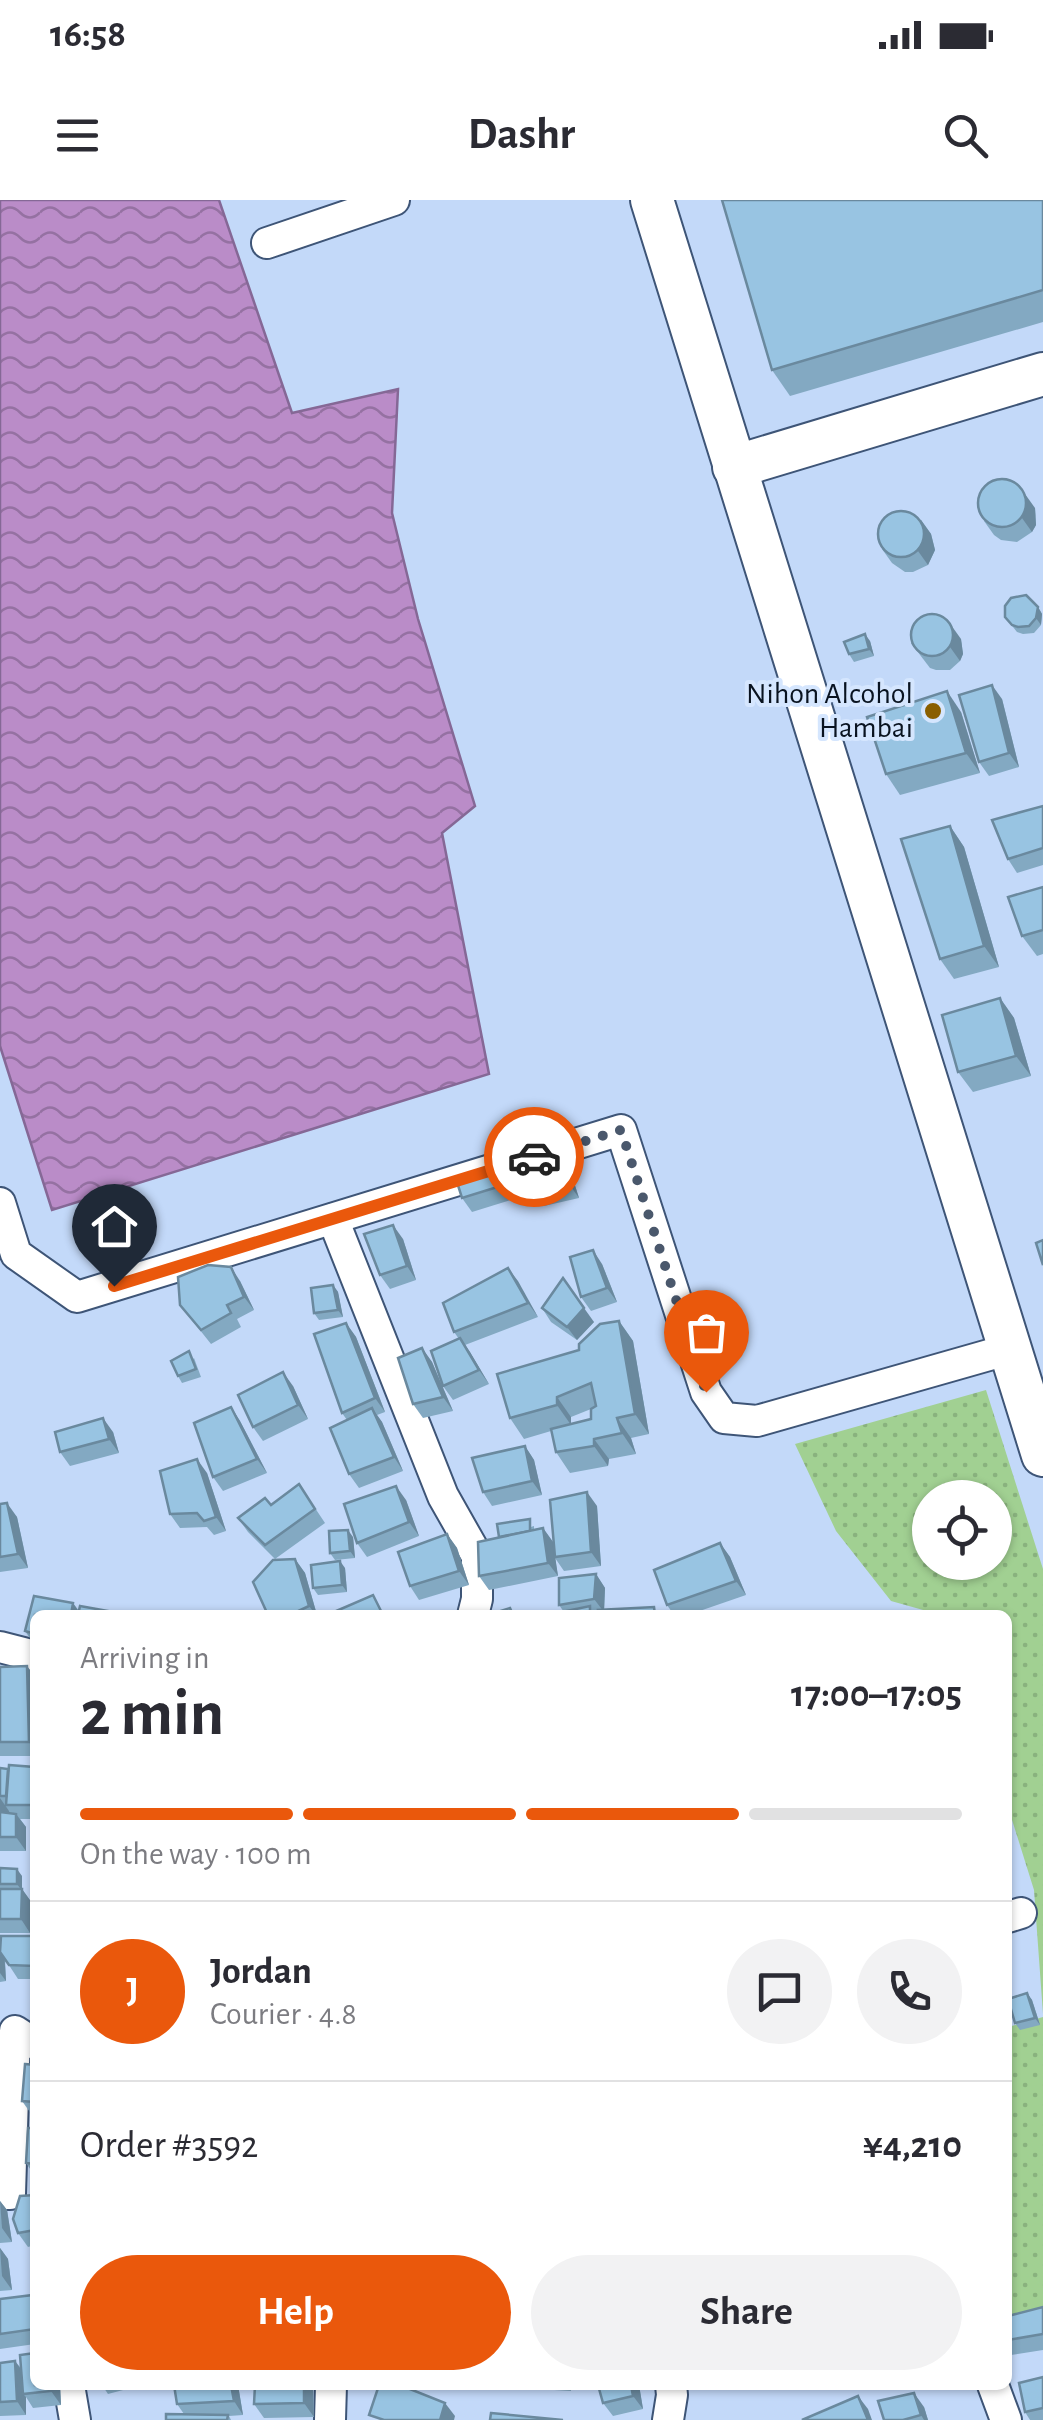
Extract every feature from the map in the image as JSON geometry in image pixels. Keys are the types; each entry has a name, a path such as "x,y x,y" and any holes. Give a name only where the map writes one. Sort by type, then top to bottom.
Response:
{"street":[{"path":"267,243 394,200"},
{"path":"652,200 734,467 1026,1344 1043,1455"},
{"path":"734,467 1043,374"},
{"path":"0,1202 8,1258 77,1298 621,1130 706,1392 724,1418 757,1421 1026,1344"},
{"path":"333,1219 443,1496 476,1556 474,1610"},
{"path":"0,1647 30,1655"},
{"path":"0,2194 10,2194 17,2035"},
{"path":"70,2390 75,2420"},
{"path":"330,2420 331,2390"},
{"path":"668,2420 672,2390"},
{"path":"995,2390 1006,2420"}],"green space":[{"path":"986,1390 1043,1569 1043,2014 1034,1890 1012,1820 1012,1610 923,1610 891,1601 836,1531 795,1444"},
{"path":"1043,2017 1043,2316 1012,2323 1012,2026"}],"water":[{"path":"0,200 219,200 292,413 398,389 392,513 418,619 475,806 442,833 489,1074 52,1210 0,1046"}],"building":[{"path":"722,200 1043,200 1043,290 772,370"},
{"path":"1002,479 1019,486 1026,503 1019,520 1002,527 985,520 978,503 985,486"},
{"path":"901,511 918,517 924,534 918,551 901,557 884,551 878,534 884,517"},
{"path":"1026,595 1038,607 1036,618 1029,626 1012,625 1005,617 1005,606 1011,598"},
{"path":"932,614 947,620 953,635 947,650 932,656 917,650 911,635 917,620"},
{"path":"865,634 869,649 849,654 844,642"},
{"path":"992,685 1009,753 979,762 959,695"},
{"path":"947,691 966,753 886,774 867,717"},
{"path":"1043,806 1043,848 1008,859 992,820"},
{"path":"950,826 984,946 940,959 901,839"},
{"path":"1043,887 1043,930 1022,936 1008,897"},
{"path":"1000,998 1016,1056 958,1072 942,1015"},
{"path":"559,1153 569,1184 534,1192 527,1164"},
{"path":"513,1161 520,1180 462,1198 456,1179"},
{"path":"393,1225 407,1266 380,1275 364,1234"},
{"path":"1043,1240 1043,1265 1036,1243"},
{"path":"593,1250 607,1288 581,1297 570,1257"},
{"path":"208,1265 231,1267 244,1297 227,1305 231,1313 201,1330 180,1305 178,1277"},
{"path":"508,1268 528,1303 454,1332 443,1303"},
{"path":"563,1278 584,1308 567,1327 542,1308"},
{"path":"333,1285 338,1310 314,1313 311,1288"},
{"path":"619,1321 635,1414 617,1418 622,1433 594,1439 594,1446 556,1452 551,1429 591,1419 591,1409 596,1406 591,1383 557,1397 557,1405 510,1418 497,1374 579,1350 579,1344 600,1324"},
{"path":"346,1323 375,1398 342,1413 314,1334"},
{"path":"460,1338 479,1370 443,1386 431,1351"},
{"path":"422,1348 443,1397 413,1404 398,1358"},
{"path":"189,1351 196,1369 178,1376 171,1361"},
{"path":"283,1372 298,1405 253,1427 238,1395"},
{"path":"231,1407 257,1459 213,1477 194,1423"},
{"path":"372,1408 394,1457 349,1474 330,1428"},
{"path":"103,1418 109,1439 60,1452 55,1432"},
{"path":"525,1446 532,1481 483,1492 472,1458"},
{"path":"197,1459 216,1517 204,1521 197,1513 170,1514 160,1471"},
{"path":"299,1484 315,1509 265,1545 238,1518 265,1498 271,1505"},
{"path":"396,1486 409,1522 357,1543 344,1504"},
{"path":"587,1492 591,1552 555,1557 550,1500"},
{"path":"7,1503 18,1554 0,1557 0,1504"},
{"path":"530,1519 530,1531 499,1537 497,1524"},
{"path":"543,1528 548,1563 479,1576 478,1542"},
{"path":"348,1530 350,1551 330,1553 329,1531"},
{"path":"447,1534 459,1571 410,1586 398,1552"},
{"path":"720,1543 736,1581 667,1605 654,1570"},
{"path":"295,1559 309,1606 301,1610 266,1610 253,1582 273,1560"},
{"path":"340,1561 342,1585 313,1588 311,1565"},
{"path":"596,1574 594,1599 559,1605 559,1578"},
{"path":"373,1595 380,1610 338,1610"},
{"path":"34,1596 73,1603 72,1610 30,1610"},
{"path":"654,1607 654,1610 598,1610"},
{"path":"27,1666 29,1742 0,1742 0,1667"},
{"path":"9,1765 30,1767 30,1805 6,1805"},
{"path":"0,1768 8,1769 6,1796 0,1796"},
{"path":"0,1812 16,1814 16,1837 0,1837"},
{"path":"0,1868 17,1869 17,1884 0,1884"},
{"path":"0,1889 22,1889 21,1919 0,1919"},
{"path":"1,1936 30,1936 30,1966 9,1965 0,1952"},
{"path":"1027,1993 1035,2018 1015,2023 1012,1998"},
{"path":"25,2064 30,2064 30,2102 22,2101"},
{"path":"28,2128 30,2128 30,2163 26,2163"},
{"path":"30,2195 30,2231 18,2233 13,2219 20,2196"},
{"path":"30,2295 30,2330 0,2334 0,2299"},
{"path":"1043,2307 1043,2334 1012,2339 1012,2315"},
{"path":"30,2354 30,2390 51,2391 23,2394 20,2355"},
{"path":"15,2361 17,2401 0,2402 0,2363"},
{"path":"1043,2377 1043,2408 1025,2412 1019,2383"},
{"path":"175,2390 232,2390 234,2401 177,2404"},
{"path":"255,2390 304,2390 304,2403 254,2404"},
{"path":"377,2390 412,2390 445,2403 440,2420 384,2420 369,2415"},
{"path":"599,2390 632,2390 633,2396 603,2403"},
{"path":"914,2393 921,2415 884,2420 878,2401"},
{"path":"858,2396 868,2420 802,2420"},
{"path":"491,2413 563,2420 490,2420"},
{"path":"166,2414 228,2415 227,2420 166,2420"}],"way so far":[{"path":"534,1157 621,1130 706,1392"}],"place":[{"name":"Nihon Alcohol Hambai","path":"933,711"}],"route":[{"path":"114,1286 534,1157"}]}
